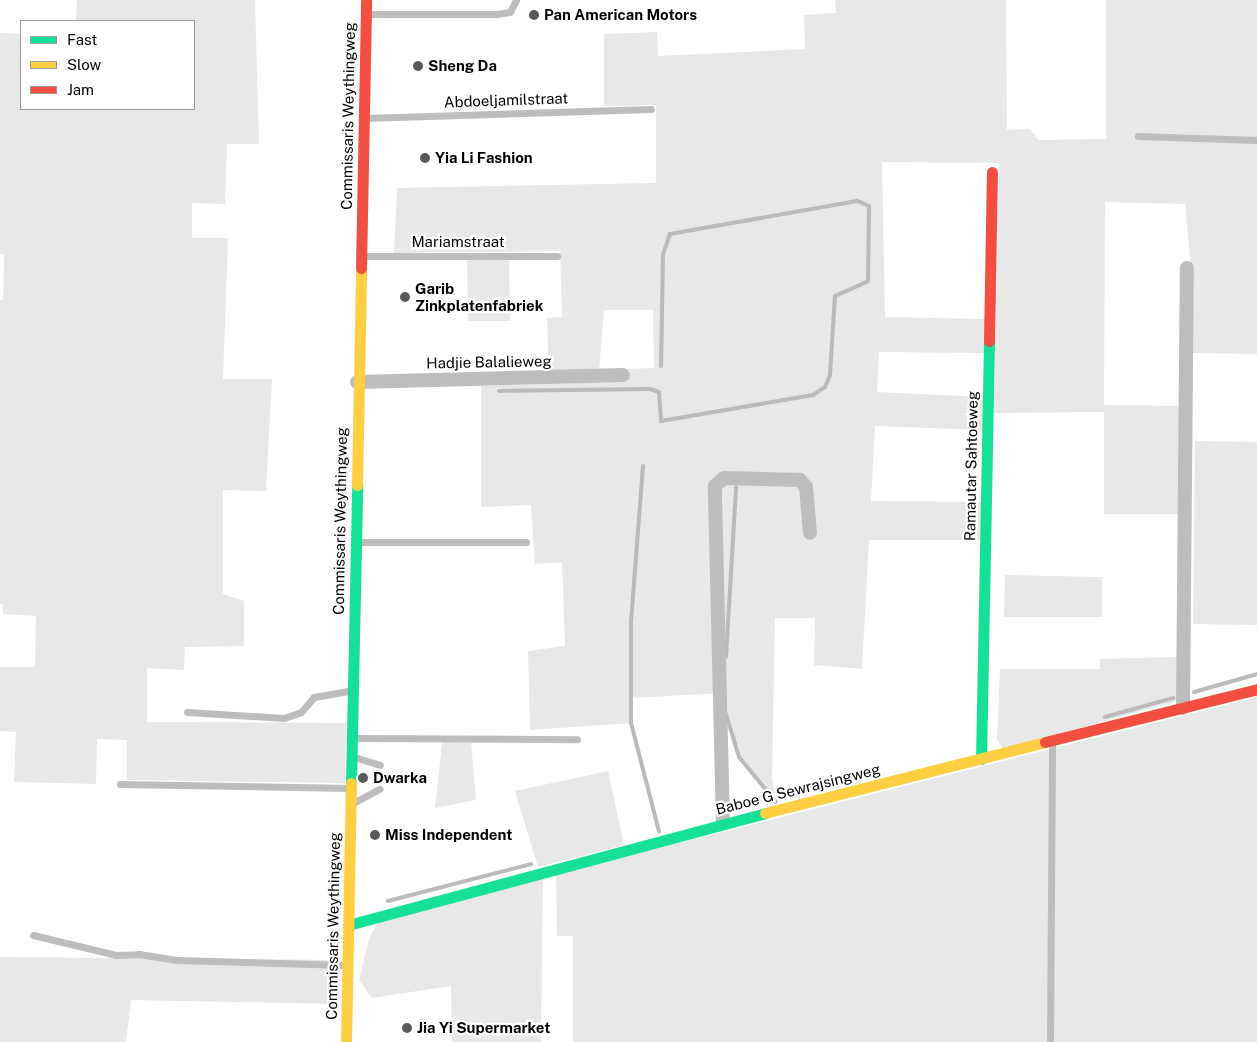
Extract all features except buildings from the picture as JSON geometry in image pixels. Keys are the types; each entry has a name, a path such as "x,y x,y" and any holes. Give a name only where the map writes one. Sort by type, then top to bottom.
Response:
{"street":[{"name":"Commissaris Weythingweg","path":"346,1042 359,256 366,0"},
{"name":"Ramautar Sahtoeweg","path":"981,760 992,172"},
{"path":"1183,708 1187,268"},
{"name":"Hadjie Balalieweg","path":"357,382 623,375"},
{"path":"723,823 716,486 724,478 800,480 806,487 810,533"},
{"name":"Baboe G Sewrajsingweg","path":"348,926 723,823 981,760 1257,689"}],"lane":[{"path":"365,14 497,14 510,12 516,0"},
{"name":"Abdoeljamilstraat","path":"362,118 650,109"},
{"path":"1138,136 1257,140"},
{"name":"Mariamstraat","path":"359,256 557,256"},
{"path":"355,542 526,542"},
{"path":"187,712 284,718 301,712 314,697 352,690"},
{"path":"352,738 577,739"},
{"path":"1050,1042 1052,741"},
{"path":"351,756 380,765"},
{"path":"120,784 350,788"},
{"path":"350,804 379,789"},
{"path":"33,935 116,955 139,954 177,960 348,965"}],"shaded area":[{"path":"77,0 255,0 259,144 227,144 225,204 192,203 192,238 228,238 223,379 272,379 266,491 223,490 223,594 244,601 244,646 185,647 184,670 147,668 147,722 346,723 345,783 127,780 127,740 97,739 96,784 14,782 16,732 0,731 0,667 35,667 36,616 3,614 3,604 0,604 0,300 3,300 4,254 0,254 0,33 20,34 20,110 195,110 195,20 76,20"},
{"path":"835,0 1006,0 1007,130 1030,129 1038,140 1106,139 1106,0 1257,0 1257,354 1190,353 1191,267 1185,204 1105,202 1104,405 1181,406 1180,514 1104,514 1104,412 994,413 999,163 882,162 885,317 988,319 987,353 879,352 877,392 984,397 983,430 875,426 871,501 982,502 982,540 869,540 862,669 814,665 815,618 775,618 772,778 776,802 739,757 723,693 631,698 631,723 530,730 528,651 565,646 562,562 535,564 531,505 481,507 481,386 627,381 626,369 654,368 653,310 604,310 599,372 549,373 547,318 562,317 560,251 394,253 397,188 656,183 656,105 604,106 604,34 657,32 658,56 805,49 804,15 836,13"},
{"path":"509,258 510,321 468,321 467,259"},
{"path":"1195,441 1257,442 1257,625 1193,624"},
{"path":"1005,575 1102,577 1102,617 1004,617"},
{"path":"1178,657 1177,701 1003,749 997,739 1000,669 1100,669 1100,659"},
{"path":"1257,697 1257,1042 573,1042 573,936 557,936 556,874"},
{"path":"471,742 476,800 435,808 442,743"},
{"path":"608,771 624,845 538,867 515,791"},
{"path":"543,878 541,1042 452,1042 451,986 372,998 359,980 369,938 378,923"},
{"path":"0,957 340,960 339,1004 131,1000 126,1042 0,1042"}],"waterway":[{"path":"499,391 650,389 659,392 661,421 813,395 825,387 830,375 835,296 868,281 869,206 857,201 670,234 663,254 661,366"},
{"path":"643,466 631,622 631,723 659,831"},
{"path":"726,657 736,487"},
{"path":"1194,692 1257,674"},
{"path":"1105,717 1173,698"},
{"path":"726,714 739,757 776,802"},
{"path":"388,901 531,864"}],"traffic: fast":[{"path":"981,759 989,341"},
{"path":"351,783 357,485"},
{"path":"348,925 765,813"}],"traffic: slow":[{"path":"357,485 361,268"},
{"path":"765,813 1045,742"},
{"path":"346,1042 351,783"}],"traffic: jam":[{"path":"361,268 366,0"},
{"path":"989,341 992,172"},
{"path":"1045,742 1257,689"}],"place":[{"name":"Pan American Motors","path":"534,15"},
{"name":"Sheng Da","path":"418,66"},
{"name":"Yia Li Fashion","path":"425,158"},
{"name":"Garib Zinkplatenfabriek","path":"405,297"},
{"name":"Dwarka","path":"363,778"},
{"name":"Miss Independent","path":"375,835"},
{"name":"Jia Yi Supermarket","path":"407,1028"}]}
